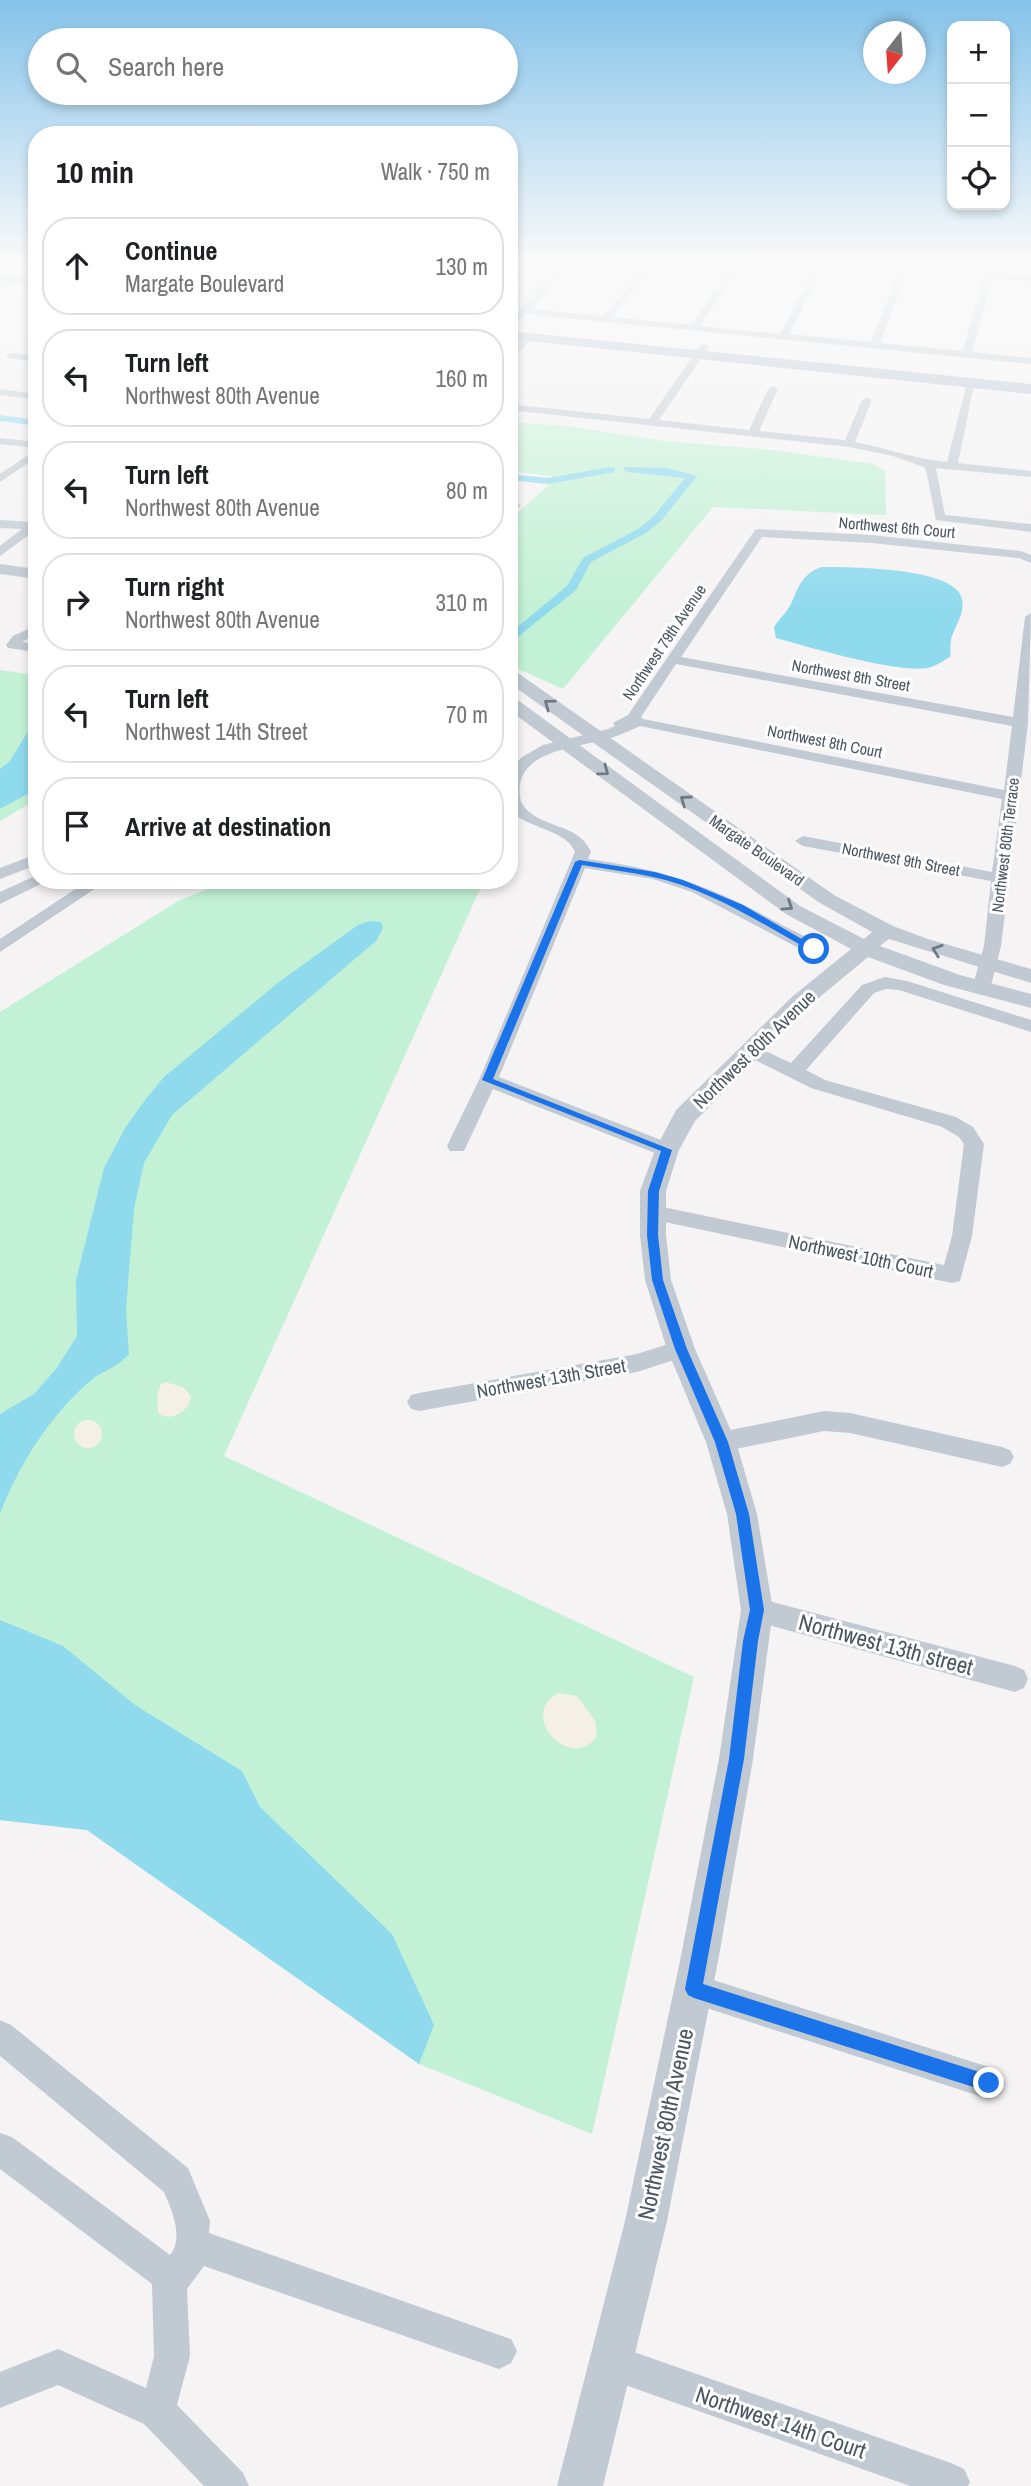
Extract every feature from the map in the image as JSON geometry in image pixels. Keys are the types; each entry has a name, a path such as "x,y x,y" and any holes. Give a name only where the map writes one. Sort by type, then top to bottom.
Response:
{"main road":[{"path":"928,377 1031,389"},
{"path":"987,377 1031,381"}],"street":[{"path":"652,422 683,377"},
{"path":"952,466 972,382"},
{"path":"753,432 773,389"},
{"path":"0,392 28,396"},
{"path":"849,444 867,400"},
{"path":"518,408 849,444 877,448 928,464 1031,474"},
{"path":"0,441 28,444"},
{"path":"0,479 28,459"},
{"path":"928,464 932,470 940,518 1031,528"},
{"path":"0,524 28,524"},
{"path":"0,552 28,530"},
{"name":"Northwest 6th Court","path":"759,533 871,539 1021,555 1031,559"},
{"name":"Northwest 79th Avenue","path":"565,742 636,720 759,533"},
{"path":"0,569 28,573"},
{"path":"0,584 28,588"},
{"name":"Northwest 80th Terrace","path":"981,989 990,966 999,878 1021,723 1031,617"},
{"path":"28,634 13,645 28,647"},
{"name":"Northwest 8th Street","path":"674,660 1021,723"},
{"name":"Margate Boulevard","path":"518,681 923,971 1031,1001"},
{"name":"Margate Boulevard","path":"518,708 793,910 875,939 1031,976"},
{"name":"Northwest 8th Court","path":"636,720 1011,796"},
{"path":"518,774 521,766 533,755 565,742"},
{"path":"457,1146 488,1080 583,852 579,842 518,813"},
{"name":"Northwest 9th Street","path":"803,841 999,878"},
{"path":"579,862 655,874 680,882 740,907 814,949"},
{"path":"0,874 28,863"},
{"path":"0,899 28,885"},
{"path":"0,947 87,889"},
{"name":"Northwest 80th Avenue","path":"580,2486 646,2221 694,1989 736,1759 757,1610 743,1514 721,1442 681,1349 657,1280 653,1191 667,1150 685,1116 801,1001 875,939"},
{"path":"794,1072 868,989 885,983 901,985 1031,1026"},
{"name":"Northwest 10th Court","path":"653,1213 952,1275 962,1236 974,1144 966,1132 949,1122 818,1084 750,1050"},
{"path":"488,1080 667,1150"},
{"name":"Northwest 13th Street","path":"419,1402 637,1363 681,1349"},
{"path":"721,1442 824,1421 850,1423 1002,1457"},
{"name":"Northwest 13th street","path":"757,1610 1015,1679"},
{"path":"694,1989 989,2083"},
{"path":"0,2036 176,2180 193,2221 191,2256 169,2284"},
{"path":"0,2149 169,2276 172,2356 157,2411"},
{"path":"191,2244 499,2351"},
{"name":"Northwest 14th Court","path":"611,2361 951,2482"},
{"path":"0,2390 58,2367 157,2411 230,2486"}],"green space":[{"path":"518,423 568,426 664,441 773,450 873,464 885,471 886,515 713,507 563,689 518,669 518,512 546,488 552,476 518,472"},
{"path":"0,670 28,674 28,804 0,821"},
{"path":"208,889 480,889 224,1456 694,1677 592,2134 419,2064 87,1830 0,1820 0,1012 178,901"}],"sand":[{"path":"165,1382 183,1387 191,1396 186,1409 170,1417 158,1413 157,1395 161,1384"},
{"path":"88,1420 98,1424 102,1434 98,1444 88,1448 78,1444 74,1434 78,1424"},
{"path":"559,1693 577,1696 595,1721 597,1736 586,1746 574,1748 562,1745 552,1737 545,1726 543,1714 547,1702"}],"water":[{"path":"821,567 900,571 941,580 955,588 963,605 951,640 950,657 931,667 918,669 855,659 776,638 774,627 789,607 802,582 809,573"},
{"path":"28,731 28,794 0,809 0,769 9,762"},
{"path":"370,921 381,922 383,928 376,941 172,1115 144,1163 134,1209 126,1309 129,1354 90,1381 61,1410 26,1459 0,1514 0,1414 34,1394 56,1369 77,1336 76,1280 104,1168 125,1128 164,1077 279,982 358,925"},
{"path":"0,1620 63,1646 135,1705 242,1771 260,1807 392,1934 434,2025 419,2064 87,1830 0,1820"}],"waterway":[{"path":"0,418 28,422"},
{"path":"518,633 572,588 587,560 642,531 657,519 692,476 667,471 628,469"},
{"path":"518,478 548,481 611,470"}],"route":[{"path":"814,949 740,907 680,882 655,874 579,862 488,1080 667,1150 653,1191 657,1280 681,1349 719,1436 743,1514 757,1610 736,1759 694,1989 989,2083"}]}
